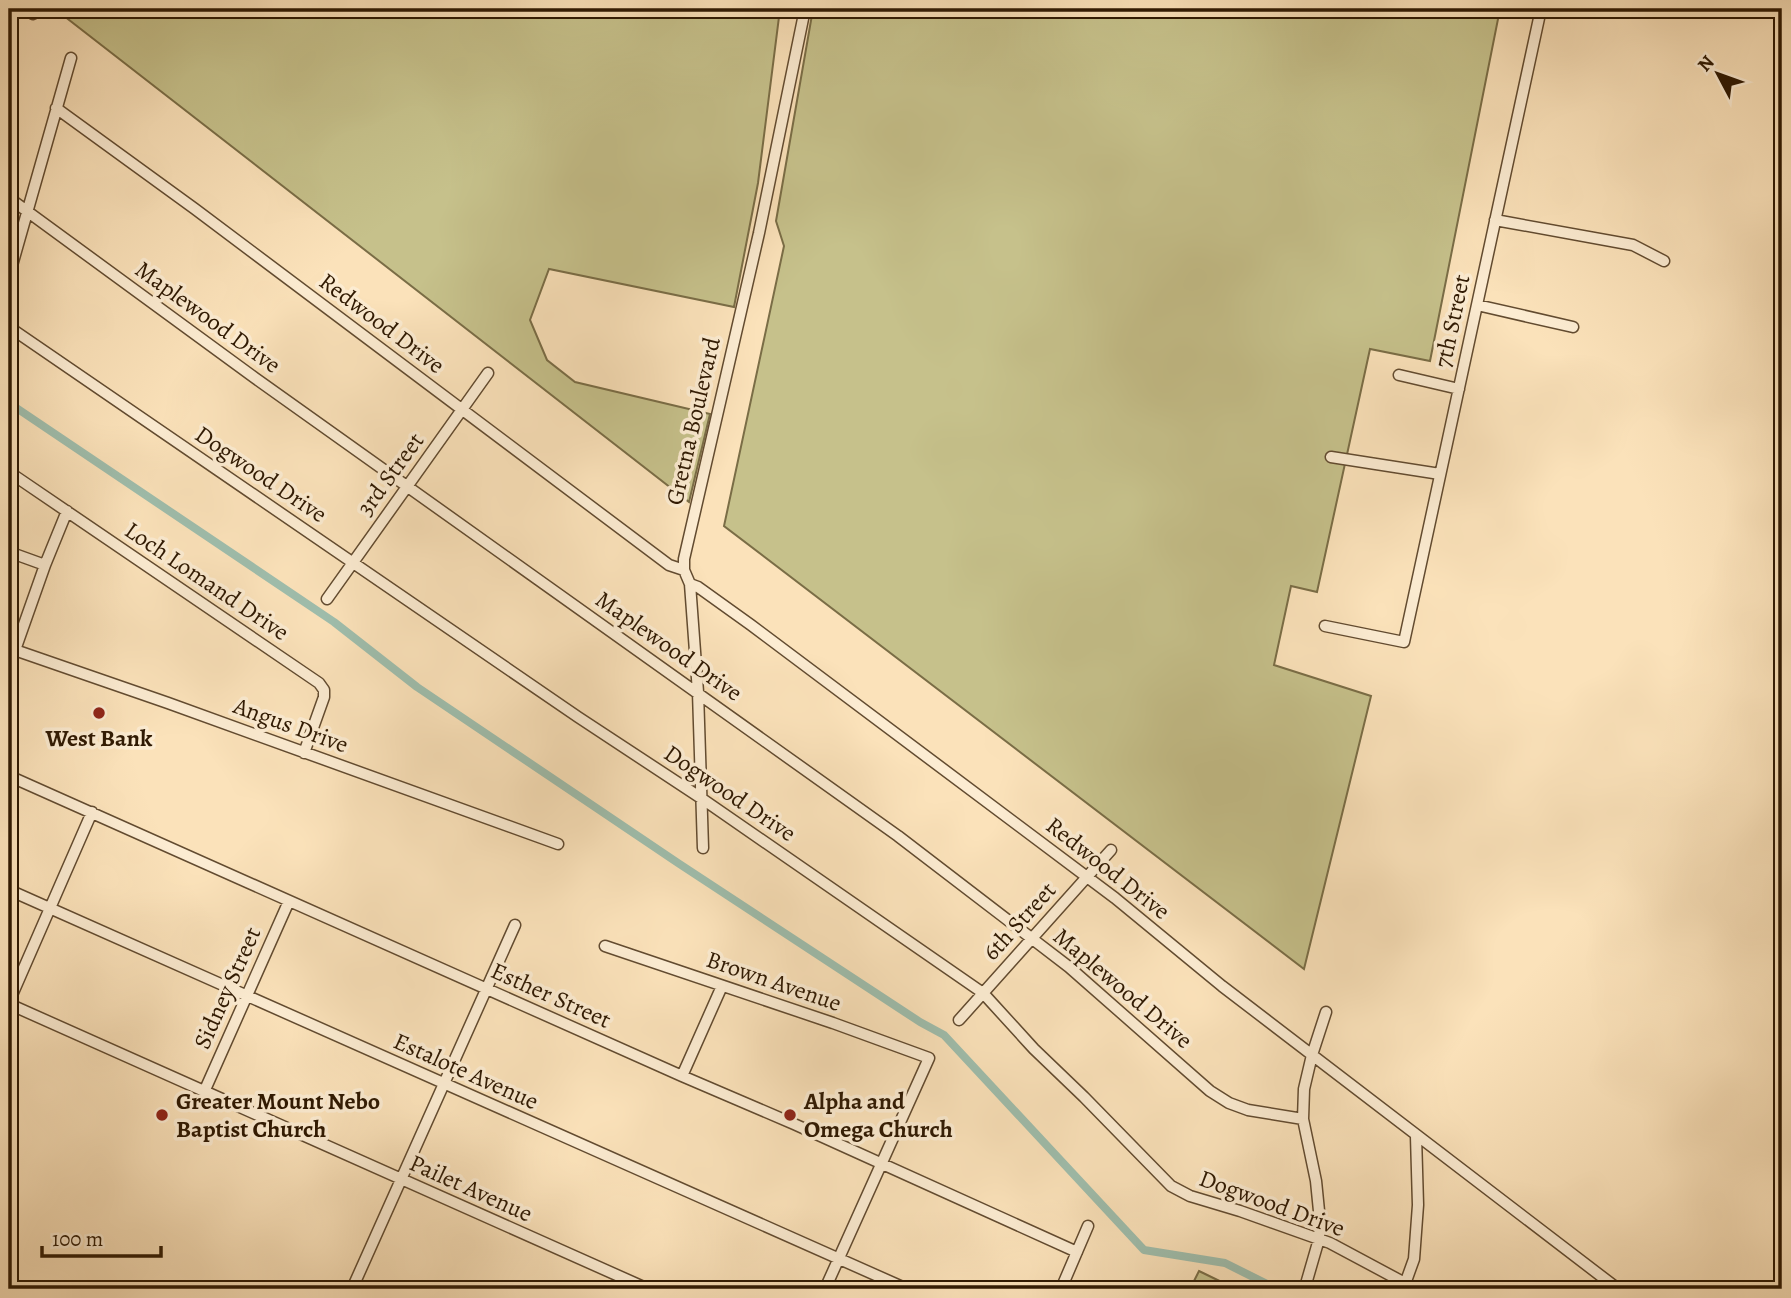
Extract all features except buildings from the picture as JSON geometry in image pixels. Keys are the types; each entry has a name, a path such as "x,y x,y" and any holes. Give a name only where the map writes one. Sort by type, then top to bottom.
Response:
{"street":[{"name":"Gretna Boulevard","path":"684,570 685,546 759,233 805,9"},
{"name":"7th Street","path":"1325,626 1404,642 1541,9"},
{"path":"9,276 71,58"},
{"name":"Redwood Drive","path":"56,108 195,209 669,565 684,570"},
{"name":"Maplewood Drive","path":"9,198 898,836 1079,975 1210,1091 1229,1103 1248,1110 1303,1119"},
{"path":"1495,220 1633,245 1664,261"},
{"path":"1477,305 1573,327"},
{"name":"Dogwood Drive","path":"9,327 983,993 1034,1049 1171,1186 1190,1196 1330,1243 1410,1287"},
{"name":"3rd Street","path":"327,598 488,373"},
{"path":"1399,375 1459,389"},
{"path":"1331,457 1440,474"},
{"name":"Loch Lomand Drive","path":"9,472 319,682 324,690 324,698 304,753"},
{"path":"12,649 67,511"},
{"path":"9,552 45,565"},
{"path":"684,570 691,584 703,848"},
{"name":"Redwood Drive","path":"691,584 1087,877 1222,986 1618,1289"},
{"name":"Angus Drive","path":"12,649 558,844"},
{"name":"Esther Street","path":"9,776 1077,1252"},
{"path":"9,1003 92,812"},
{"name":"6th Street","path":"959,1020 1111,850"},
{"name":"Estalote Avenue","path":"9,890 907,1289"},
{"name":"Sidney Street","path":"204,1092 289,901"},
{"path":"352,1289 515,925"},
{"name":"Brown Avenue","path":"605,946 929,1058 882,1164"},
{"path":"682,1076 722,986"},
{"name":"Pailet Avenue","path":"9,1003 648,1289"},
{"path":"1306,1284 1319,1239 1320,1221 1316,1181 1303,1119 1304,1089 1326,1012"},
{"path":"1410,1287 1418,1205 1416,1136"},
{"path":"825,1289 882,1164"},
{"path":"1061,1289 1088,1226"}],"shaded area":[{"path":"55,9 780,9 758,183 734,307 549,269 530,320 547,360 575,382 710,414 689,502"},
{"path":"813,9 1500,9 1430,361 1370,349 1317,592 1291,586 1274,665 1371,696 1304,969 724,526 784,246 776,221"},
{"path":"1199,1271 1236,1289 1190,1289"}],"waterway":[{"path":"9,403 334,622 417,687 678,863 920,1022 944,1035 1144,1250 1225,1263 1277,1289"}],"place":[{"name":"West Bank","path":"99,713"},
{"name":"Greater Mount Nebo Baptist Church","path":"162,1115"},
{"name":"Alpha and Omega Church","path":"790,1115"}]}
